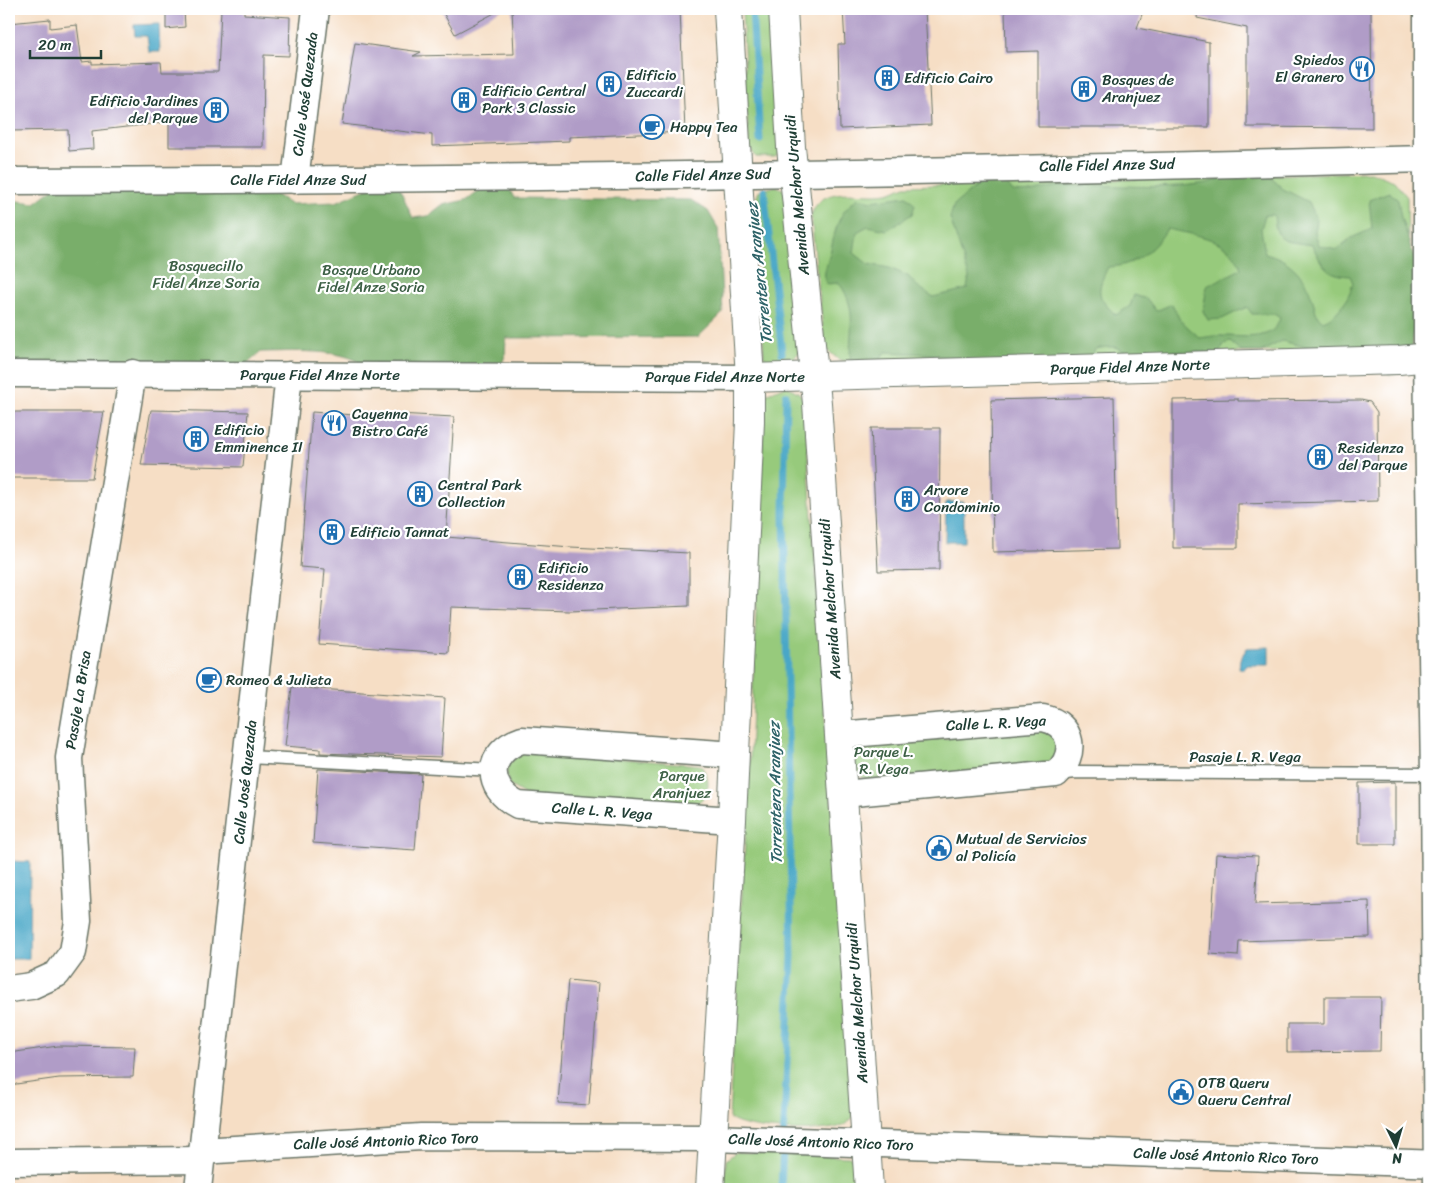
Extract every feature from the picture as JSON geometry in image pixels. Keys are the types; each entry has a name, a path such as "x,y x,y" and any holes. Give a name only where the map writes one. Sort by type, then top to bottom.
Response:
{"main road":[{"path":"710,1189 732,820 750,431 750,378 728,9"},
{"name":"Avenida Melchor Urquidi","path":"782,9 794,173 814,376 869,1189"},
{"name":"Parque Fidel Anze Norte","path":"750,378 1434,356"}],"street":[{"name":"Calle José Quezada","path":"295,180 316,9"},
{"path":"1427,9 1426,159 1434,356 1434,774 1438,1172"},
{"name":"Calle Fidel Anze Sud","path":"9,181 738,175 1426,159"},
{"name":"Parque Fidel Anze Norte","path":"9,374 133,373 750,378"},
{"name":"Pasaje La Brisa","path":"9,989 31,986 57,974 73,952 78,921 69,758 133,373"},
{"name":"Calle José Quezada","path":"198,1189 248,757 289,375"},
{"name":"Calle L. R. Vega","path":"839,735 1043,718 1055,720 1068,737 1070,747 1066,763 1056,774"},
{"path":"494,770 496,760 502,750 522,740 735,754"},
{"name":"Calle L. R. Vega","path":"494,770 495,782 500,792 518,805 732,820"},
{"path":"843,794 1056,774"},
{"name":"Calle José Antonio Rico Toro","path":"9,1162 202,1155 421,1137 713,1138 866,1143 1438,1172"}],"lane":[{"path":"248,757 494,770"},
{"name":"Pasaje L. R. Vega","path":"1056,774 1076,772 1434,774"}],"green space":[{"path":"742,9 770,9 782,152 775,157 756,157 749,147"},
{"path":"1243,169 1264,171 1283,189 1309,202 1317,220 1315,232 1319,245 1336,250 1351,238 1372,229 1369,200 1389,192 1398,200 1401,217 1418,269 1412,352 1403,370 1390,375 1335,354 1282,341 1261,352 1242,352 1230,342 1224,344 1219,353 1155,350 1142,361 1134,359 1117,348 1111,347 1095,349 1089,365 977,364 930,354 885,352 872,370 851,366 851,314 849,304 839,283 826,284 825,273 835,232 841,218 850,204 858,198 872,201 907,196 915,205 912,214 887,230 868,226 857,232 854,253 868,264 889,268 908,276 917,286 933,297 967,289 969,277 950,218 954,205 987,177 1002,178 1013,192 1021,193 1061,186 1153,187 1189,185 1212,182","holes":["1265,215 1274,215 1277,232 1284,240 1312,245 1325,267 1335,273 1350,276 1353,283 1349,295 1338,311 1328,319 1323,321 1318,316 1309,289 1295,269 1281,259 1265,253 1261,229","1167,229 1200,236 1221,244 1237,259 1241,269 1207,286 1203,311 1208,320 1222,319 1247,307 1252,314 1274,314 1280,318 1277,326 1272,331 1257,336 1200,338 1180,320 1172,304 1156,311 1147,299 1134,295 1130,306 1116,315 1105,303 1100,293 1101,282 1108,267 1127,264 1142,256 1156,244"]},
{"path":"1371,172 1394,181 1407,197 1410,333 1392,349 851,361 839,360 825,348 811,216 816,205 824,198 833,195 843,193 887,193 905,186"},
{"name":"Bosquecillo Fidel Anze Soria","path":"60,184 269,190 290,204 336,202 378,184 398,185 413,218 428,216 442,205 466,200 485,186 509,188 514,198 691,200 708,211 718,228 723,313 698,337 506,338 505,356 499,371 439,381 412,393 384,391 368,382 364,367 356,361 331,353 300,351 261,352 240,370 9,365 9,200 35,203"},
{"path":"776,186 784,190 799,352 790,363 771,363 764,357 756,199 759,191"},
{"path":"787,386 799,393 804,400 853,1117 848,1123 820,1130 767,1129 738,1123 729,1118 750,759 765,394"},
{"name":"Parque L. R. Vega","path":"1049,729 1059,735 1057,764 868,780 856,770 854,761 860,746"},
{"name":"Parque Aranjuez","path":"524,751 700,765 707,777 708,788 703,798 692,806 529,797 509,785 507,773 509,765"},
{"path":"736,1152 849,1157 857,1162 861,1189 725,1189 726,1160"}],"water":[{"path":"159,24 160,52 149,52 147,36 135,36 134,25"},
{"path":"946,502 964,502 964,542 945,542"},
{"path":"1269,647 1269,665 1248,665 1244,669 1239,669 1240,659 1247,648"},
{"path":"9,861 30,862 29,959 9,959"}],"building":[{"path":"166,9 184,9 185,27 166,29"},
{"path":"221,9 244,9 244,14 290,17 289,56 264,55 263,147 169,147 169,122 92,131 93,149 69,151 68,130 9,131 9,23 50,19 50,28 77,25 82,62 92,61 92,64 161,62 162,72 218,72"},
{"path":"441,9 502,9 455,34"},
{"path":"512,9 680,9 685,132 569,137 569,141 432,146 432,135 342,124 355,43 421,52 413,56 514,54"},
{"name":"Edificio Cairo","path":"843,9 925,9 931,125 840,129 838,44 845,44"},
{"path":"1005,9 1144,9 1137,28 1209,42 1209,127 1038,127 1038,51 1006,52"},
{"path":"1198,9 1371,9 1372,128 1247,127 1247,28 1197,18"},
{"path":"1114,397 1117,549 993,552 991,400"},
{"path":"1238,399 1238,401 1361,400 1370,402 1377,412 1378,501 1238,504 1238,548 1173,548 1173,400"},
{"name":"Edificio Emminence II","path":"151,410 248,412 243,467 141,465"},
{"path":"9,412 104,412 92,478 9,478"},
{"path":"312,412 396,418 397,414 454,417 446,537 571,547 689,553 689,606 570,611 451,607 448,653 319,644 325,569 300,567"},
{"name":"Arvore Condominio","path":"871,428 940,428 939,570 878,571"},
{"path":"292,687 445,698 441,757 320,753 320,749 285,746"},
{"path":"318,769 421,774 415,850 313,843"},
{"path":"1395,782 1395,844 1359,844 1359,783"},
{"path":"1216,854 1258,856 1255,904 1369,901 1370,937 1239,941 1238,956 1210,954"},
{"path":"568,980 599,983 589,1105 558,1103"},
{"path":"1324,997 1381,997 1380,1051 1287,1052 1287,1024 1324,1024"},
{"path":"58,1046 135,1047 133,1077 59,1078 9,1085 9,1053"}],"waterway":[{"name":"Torrentera Aranjuez","path":"752,9 760,140"},
{"name":"Torrentera Aranjuez","path":"764,190 782,353"},
{"name":"Torrentera Aranjuez","path":"781,1189 792,956 784,513 786,395"}],"place":[{"name":"Spiedos El Granero","path":"1362,69"},
{"name":"Edificio Cairo","path":"887,78"},
{"name":"Edificio Zuccardi","path":"609,84"},
{"name":"Bosques de Aranjuez","path":"1084,89"},
{"name":"Edificio Central Park 3 Classic","path":"464,100"},
{"name":"Edificio Jardines del Parque","path":"216,110"},
{"name":"Happy Tea","path":"652,127"},
{"name":"Cayenna Bistro Café","path":"334,423"},
{"name":"Edificio Emminence II","path":"196,439"},
{"name":"Residenza del Parque","path":"1320,457"},
{"name":"Central Park Collection","path":"420,494"},
{"name":"Arvore Condominio","path":"907,499"},
{"name":"Edificio Tannat","path":"332,532"},
{"name":"Edificio Residenza","path":"520,577"},
{"name":"Romeo & Julieta","path":"209,680"},
{"name":"Mutual de Servicios al Policía","path":"939,848"},
{"name":"OTB Queru Queru Central","path":"1181,1092"}],"park label":[{"name":"Bosque Urbano Fidel Anze Soria","path":"371,278"}]}
